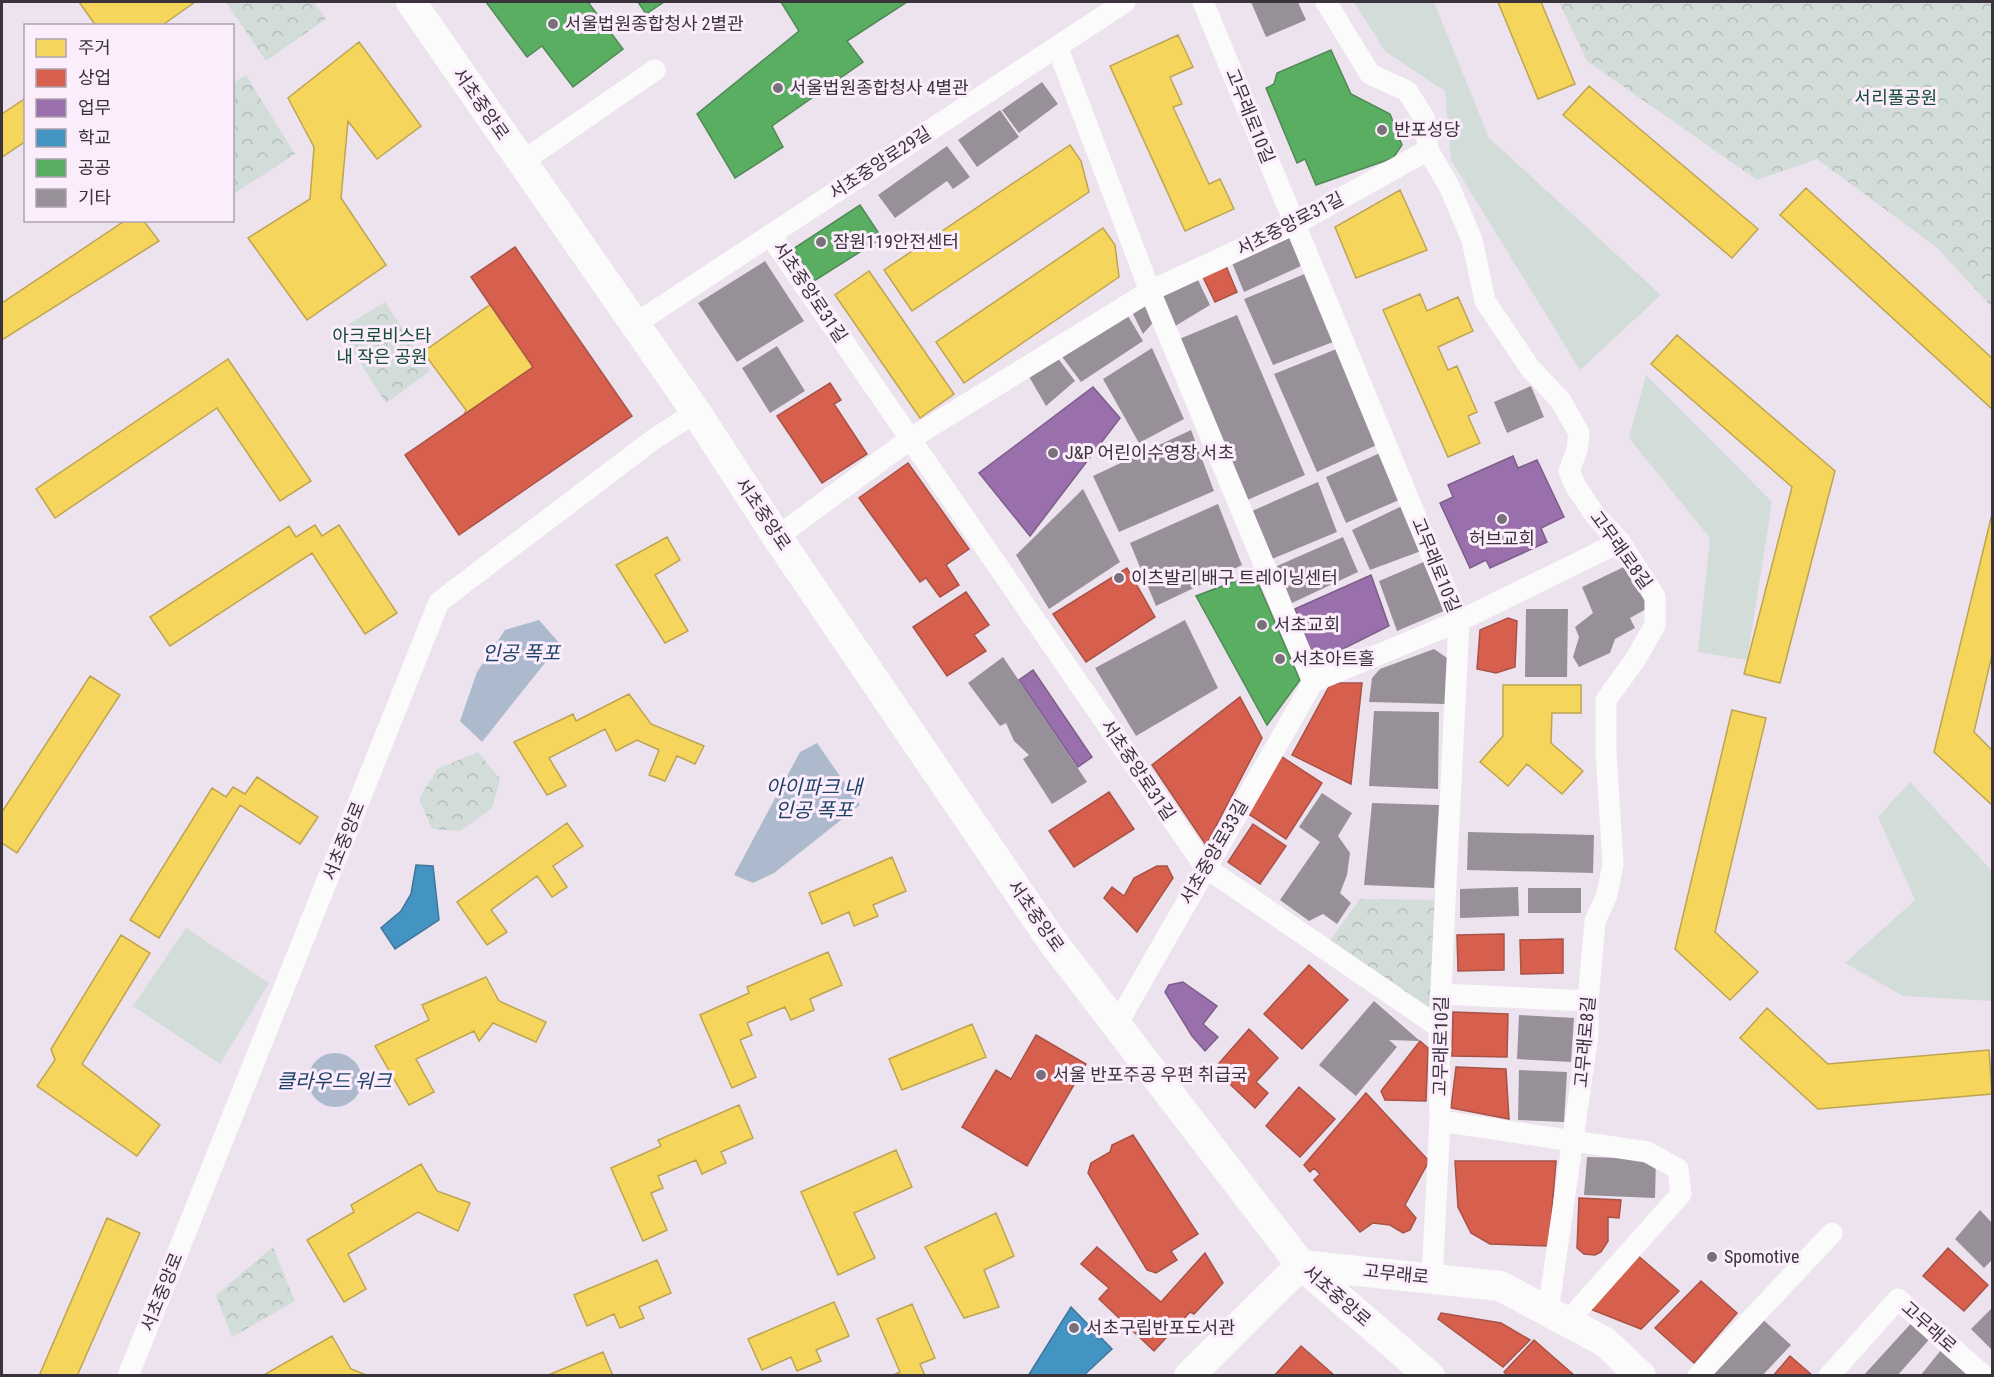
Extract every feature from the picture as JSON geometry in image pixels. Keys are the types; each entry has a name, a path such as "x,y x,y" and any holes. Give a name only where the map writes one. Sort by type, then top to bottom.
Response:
{"main road":[{"name":"서초중앙로","path":"411,2 696,412 777,537 1052,941 1301,1265 1430,1376"},
{"name":"고무래로","path":"1301,1265 1500,1286 1605,1342 1641,1376"},
{"path":"1189,1376 1301,1265"}],"street":[{"name":"서초중앙로29길","path":"635,324 1125,2"},
{"name":"고무래로10길","path":"1203,2 1459,621 1439,1028 1440,1121 1432,1278"},
{"name":"고무래로8길","path":"1326,2 1370,74 1407,91 1425,119 1428,150 1450,188 1472,240 1485,302 1530,368 1561,402 1579,433 1577,450 1569,471 1576,487 1595,514 1620,542 1655,597 1655,625 1635,660 1606,700 1606,752 1613,864 1607,895 1595,921 1588,1001 1588,1034 1558,1317"},
{"path":"1057,46 1150,291 1313,682 1459,621 1620,542"},
{"path":"523,161 655,70"},
{"name":"서초중앙로31길","path":"777,537 910,439 1150,291 1295,224 1428,150"},
{"name":"서초중앙로31길","path":"770,234 1205,867 1439,1028"},
{"name":"서초중앙로","path":"128,1376 439,602 654,439 696,412"},
{"name":"서초중앙로33길","path":"1117,1024 1313,682"},
{"path":"1442,994 1588,1001"},
{"path":"1440,1121 1647,1152 1678,1169 1681,1194 1558,1317"},
{"path":"1698,1376 1832,1233"},
{"name":"고무래로","path":"1829,1376 1898,1299 1984,1376"}],"green space":[{"path":"226,2 314,2 326,19 266,61"},
{"path":"1354,2 1434,2 1489,138 1661,295 1580,370 1451,160 1445,91 1385,51"},
{"name":"서리풀공원","path":"1559,2 1992,2 1992,307 1936,247 1817,159 1757,180 1587,61"},
{"path":"246,75 295,154 235,193 234,192 234,82"},
{"name":"아크로비스타 내 작은 공원","path":"385,302 430,371 386,403 339,330"},
{"path":"1646,375 1772,502 1747,660 1698,652 1710,538 1629,438"},
{"path":"478,752 500,779 492,808 460,831 432,829 419,799 437,769"},
{"path":"1910,782 1992,871 1992,1001 1903,996 1845,963 1915,900 1878,817"},
{"path":"1360,899 1446,900 1439,1027 1324,949"},
{"path":"186,928 269,983 220,1064 133,1006"},
{"path":"273,1247 295,1301 232,1337 216,1295"}],"water":[{"name":"인공 폭포","path":"539,620 560,644 482,742 460,721 477,672 505,630"},
{"name":"아이파크 내 인공 폭포","path":"817,743 860,805 774,873 753,883 734,875 800,752"},
{"name":"클라우드 워크","path":"335,1053 345,1055 354,1061 360,1070 362,1080 360,1090 354,1099 345,1105 335,1107 325,1105 316,1099 310,1090 308,1080 310,1070 316,1061 325,1055"}],"building: 주거":[{"path":"79,2 195,2 164,24 95,24"},
{"path":"1498,2 1541,2 1575,84 1538,99"},
{"path":"1178,35 1193,67 1170,77 1182,104 1173,107 1209,184 1220,179 1234,209 1185,231 1110,66"},
{"path":"359,42 421,126 377,159 348,121 341,198 386,265 307,320 248,238 310,199 314,147 288,98"},
{"path":"1589,86 1758,229 1732,258 1563,115"},
{"path":"24,99 24,142 2,157 2,114"},
{"path":"1070,145 1081,161 1089,192 912,311 884,270"},
{"path":"1806,188 1992,358 1992,409 1780,215"},
{"path":"1400,190 1427,250 1356,278 1335,227"},
{"path":"123,222 145,222 159,241 2,340 2,303"},
{"path":"1103,228 1115,245 1119,277 964,383 936,342"},
{"path":"869,271 954,394 920,418 835,295"},
{"path":"515,287 579,376 511,423 525,429 503,474 450,450 466,410 423,352"},
{"path":"1420,294 1427,311 1458,297 1473,331 1438,347 1448,370 1457,366 1477,412 1468,416 1480,443 1448,457 1383,310"},
{"path":"1677,335 1835,471 1780,683 1744,674 1792,487 1651,364"},
{"path":"228,359 311,481 280,501 217,408 55,518 36,489"},
{"path":"1992,514 1992,655 1974,732 1992,750 1992,805 1934,752"},
{"path":"315,525 322,536 339,525 397,613 365,634 312,553 170,646 150,617 289,526 296,537"},
{"path":"667,537 680,560 655,575 688,631 665,643 616,565"},
{"path":"90,676 120,695 17,853 2,843 2,812"},
{"path":"1503,685 1581,685 1581,713 1552,713 1551,743 1583,771 1562,794 1527,764 1508,786 1480,762 1503,736"},
{"path":"629,694 651,724 704,746 695,764 677,756 665,781 649,775 659,750 637,740 616,751 605,729 549,758 566,786 547,795 514,742 573,714 576,721"},
{"path":"1732,710 1766,718 1715,932 1758,972 1730,1000 1675,949"},
{"path":"257,777 318,817 300,844 240,805 159,938 130,920 212,788 226,797 233,787 245,794"},
{"path":"567,823 583,846 553,866 567,887 552,897 537,876 491,910 507,932 487,945 457,902"},
{"path":"892,857 906,891 873,905 878,916 854,926 849,912 822,924 809,893"},
{"path":"121,935 150,953 82,1064 160,1125 137,1156 37,1086 55,1060 51,1049"},
{"path":"828,952 842,985 810,999 814,1010 791,1020 785,1007 747,1023 752,1035 740,1040 756,1077 732,1088 700,1015 749,993 747,987"},
{"path":"486,977 499,1001 546,1022 536,1042 493,1023 479,1041 474,1031 416,1059 434,1092 409,1105 375,1046 429,1020 422,1005"},
{"path":"1767,1008 1828,1064 1989,1050 1992,1094 1818,1109 1740,1038"},
{"path":"972,1024 986,1057 902,1090 889,1059"},
{"path":"739,1105 753,1138 721,1152 726,1163 702,1174 696,1160 658,1176 663,1188 651,1193 667,1230 643,1241 611,1168 661,1146 658,1140"},
{"path":"896,1150 912,1187 854,1213 875,1258 838,1275 801,1192"},
{"path":"421,1164 437,1191 470,1203 458,1231 418,1212 348,1254 366,1289 344,1302 307,1240 354,1212 351,1205"},
{"path":"996,1213 1014,1256 984,1270 999,1307 964,1318 925,1247"},
{"path":"107,1218 140,1233 77,1376 39,1376"},
{"path":"657,1260 671,1293 639,1307 644,1318 620,1328 614,1314 587,1326 574,1295"},
{"path":"834,1302 849,1336 816,1350 821,1361 797,1371 791,1357 762,1370 748,1339"},
{"path":"912,1304 935,1358 920,1364 925,1376 891,1376 900,1372 877,1319"},
{"path":"332,1336 351,1369 369,1376 262,1376"},
{"path":"603,1352 613,1376 546,1376"}],"building: 상업":[{"path":"515,247 632,416 459,535 405,455 533,367 471,277"},
{"path":"1226,266 1237,292 1215,302 1203,277"},
{"path":"830,383 841,400 834,404 867,454 822,483 777,416"},
{"path":"908,463 969,549 946,565 959,585 940,597 926,578 920,582 859,498"},
{"path":"1127,568 1155,617 1086,662 1053,614"},
{"path":"966,592 989,625 974,635 986,651 947,676 913,627"},
{"path":"1508,618 1517,621 1515,667 1496,673 1477,669 1480,630"},
{"path":"1331,683 1362,683 1351,784 1292,755"},
{"path":"1240,697 1262,738 1206,845 1152,765"},
{"path":"1279,755 1322,783 1286,839 1247,813"},
{"path":"1109,792 1134,829 1074,867 1049,831"},
{"path":"1253,824 1286,846 1260,884 1228,862"},
{"path":"1157,866 1167,866 1173,878 1137,932 1104,898 1112,887 1124,896 1134,878"},
{"path":"1504,934 1504,970 1458,971 1457,935"},
{"path":"1563,939 1563,973 1521,974 1520,940"},
{"path":"1309,965 1348,1000 1302,1049 1264,1014"},
{"path":"1453,1012 1508,1014 1507,1057 1452,1056"},
{"path":"1249,1029 1278,1058 1256,1082 1268,1093 1255,1108 1214,1069"},
{"path":"1036,1035 1086,1064 1027,1166 962,1127 996,1070 1011,1079"},
{"path":"1420,1041 1428,1048 1426,1101 1385,1100 1381,1091"},
{"path":"1456,1067 1506,1069 1509,1119 1451,1108"},
{"path":"1299,1087 1335,1119 1300,1157 1266,1126"},
{"path":"1366,1093 1429,1161 1405,1205 1416,1218 1410,1230 1403,1233 1390,1225 1373,1223 1360,1232 1314,1180 1320,1174 1314,1168 1310,1172 1304,1165"},
{"path":"1133,1135 1198,1234 1171,1251 1177,1260 1156,1273 1147,1270 1088,1173 1091,1163 1110,1152 1112,1145"},
{"path":"1455,1161 1556,1161 1549,1246 1490,1244 1471,1233 1458,1207"},
{"path":"1579,1198 1621,1200 1619,1218 1608,1217 1608,1241 1601,1252 1595,1255 1584,1254 1577,1248"},
{"path":"1097,1247 1161,1302 1205,1253 1223,1283 1194,1314 1190,1312 1154,1351 1099,1299 1109,1288 1081,1264"},
{"path":"1948,1248 1988,1285 1964,1311 1923,1276"},
{"path":"1636,1254 1679,1291 1641,1329 1590,1309"},
{"path":"1701,1281 1737,1313 1694,1363 1655,1328"},
{"path":"1441,1313 1501,1323 1530,1340 1503,1367 1438,1319"},
{"path":"1534,1340 1575,1376 1508,1376 1504,1372"},
{"path":"1301,1346 1335,1376 1274,1376"},
{"path":"1790,1356 1813,1376 1773,1376"}],"building: 업무":[{"path":"1093,387 1120,418 1030,536 979,473"},
{"path":"1513,456 1518,468 1537,460 1564,517 1541,528 1547,542 1490,568 1486,560 1470,568 1440,503 1453,497 1448,485"},
{"path":"1371,575 1389,626 1315,663 1295,609"},
{"path":"1033,670 1092,757 1078,767 1019,680"},
{"path":"1183,982 1217,1006 1203,1024 1218,1037 1205,1051 1192,1036 1165,992 1169,985"}],"building: 학교":[{"path":"416,865 433,866 439,920 395,949 381,928 401,911 411,894"},
{"name":"서초구립반포도서관","path":"1071,1307 1112,1349 1083,1376 1028,1376"}],"building: 공공":[{"name":"서울법원종합청사 2별관","path":"486,2 588,2 623,49 573,87 542,46 527,57"},
{"path":"638,2 664,2 646,14"},
{"name":"서울법원종합청사 4별관","path":"781,2 907,2 847,41 863,62 772,126 783,147 735,178 697,114 799,31"},
{"path":"1331,50 1351,94 1390,114 1402,145 1393,158 1316,185 1305,159 1297,163 1266,88 1274,84 1277,73"},
{"path":"860,205 882,238 814,281 793,249"},
{"path":"1254,574 1300,680 1267,725 1196,596"}],"building: 기타":[{"path":"1251,2 1298,2 1306,20 1266,37"},
{"path":"1042,82 1058,104 1019,133 1002,110"},
{"path":"1000,110 1019,137 977,167 958,140"},
{"path":"947,146 970,177 953,189 947,181 895,218 878,195"},
{"path":"1290,236 1301,266 1244,292 1232,263"},
{"path":"765,261 804,321 737,362 698,303"},
{"path":"1307,273 1333,342 1273,365 1244,299"},
{"path":"1197,278 1210,305 1172,328 1159,295"},
{"path":"1149,298 1157,318 1143,334 1130,308"},
{"path":"1125,311 1143,341 1081,382 1060,354"},
{"path":"1237,315 1305,475 1245,501 1177,340"},
{"path":"777,346 805,391 770,413 742,368"},
{"path":"1152,348 1184,419 1139,443 1103,379"},
{"path":"1339,348 1379,444 1317,472 1274,374"},
{"path":"1057,357 1075,381 1046,406 1028,375"},
{"path":"1531,386 1544,417 1507,433 1494,402"},
{"path":"1191,430 1214,491 1119,532 1093,476"},
{"path":"1380,453 1399,500 1346,523 1326,477"},
{"path":"1318,482 1337,532 1272,559 1252,511"},
{"path":"1083,489 1120,562 1049,609 1016,555"},
{"path":"1218,504 1242,565 1156,606 1130,543"},
{"path":"1402,506 1421,551 1370,570 1352,530"},
{"path":"1343,537 1358,572 1292,603 1277,566"},
{"path":"1426,561 1444,611 1397,631 1379,581"},
{"path":"1628,565 1648,608 1630,618 1635,628 1615,639 1610,653 1579,667 1573,657 1579,637 1575,627 1593,613 1582,587"},
{"path":"1526,609 1568,609 1567,677 1525,677"},
{"path":"1185,620 1218,688 1136,736 1095,668"},
{"path":"1434,649 1450,660 1445,704 1369,702 1372,678 1380,669"},
{"path":"1003,657 1087,782 1052,804 1023,759 1029,755 1014,741 1006,723 1000,726 968,683"},
{"path":"1374,711 1439,712 1438,789 1369,786"},
{"path":"1322,793 1352,813 1338,836 1350,853 1347,875 1340,893 1351,903 1337,924 1323,914 1309,921 1280,900 1320,842 1299,827"},
{"path":"1372,803 1439,805 1434,888 1364,885"},
{"path":"1468,832 1594,835 1593,873 1467,870"},
{"path":"1518,887 1519,916 1460,918 1460,889"},
{"path":"1528,888 1581,888 1581,913 1528,913"},
{"path":"1374,1001 1420,1041 1389,1040 1397,1047 1356,1096 1319,1065"},
{"path":"1519,1015 1574,1018 1571,1062 1517,1059"},
{"path":"1519,1070 1567,1072 1564,1122 1518,1120"},
{"path":"1587,1157 1656,1159 1655,1198 1584,1195"},
{"path":"1980,1210 1992,1223 1992,1260 1984,1268 1955,1239"},
{"path":"1992,1308 1992,1350 1971,1329"},
{"path":"1758,1315 1791,1345 1762,1376 1713,1376 1707,1369"},
{"path":"1916,1318 1934,1334 1897,1376 1863,1376"},
{"path":"1946,1344 1969,1376 1920,1376"}],"place":[{"name":"서울법원종합청사 2별관","path":"553,24"},
{"name":"서울법원종합청사 4별관","path":"778,88"},
{"name":"반포성당","path":"1382,130"},
{"name":"잠원119안전센터","path":"821,242"},
{"name":"J&P 어린이수영장 서초","path":"1053,453"},
{"name":"허브교회","path":"1502,519"},
{"name":"이츠발리 배구 트레이닝센터","path":"1119,578"},
{"name":"서초교회","path":"1262,625"},
{"name":"서초아트홀","path":"1280,659"},
{"name":"서울 반포주공 우편 취급국","path":"1041,1075"},
{"name":"Spomotive","path":"1712,1257"},
{"name":"서초구립반포도서관","path":"1074,1328"}]}
